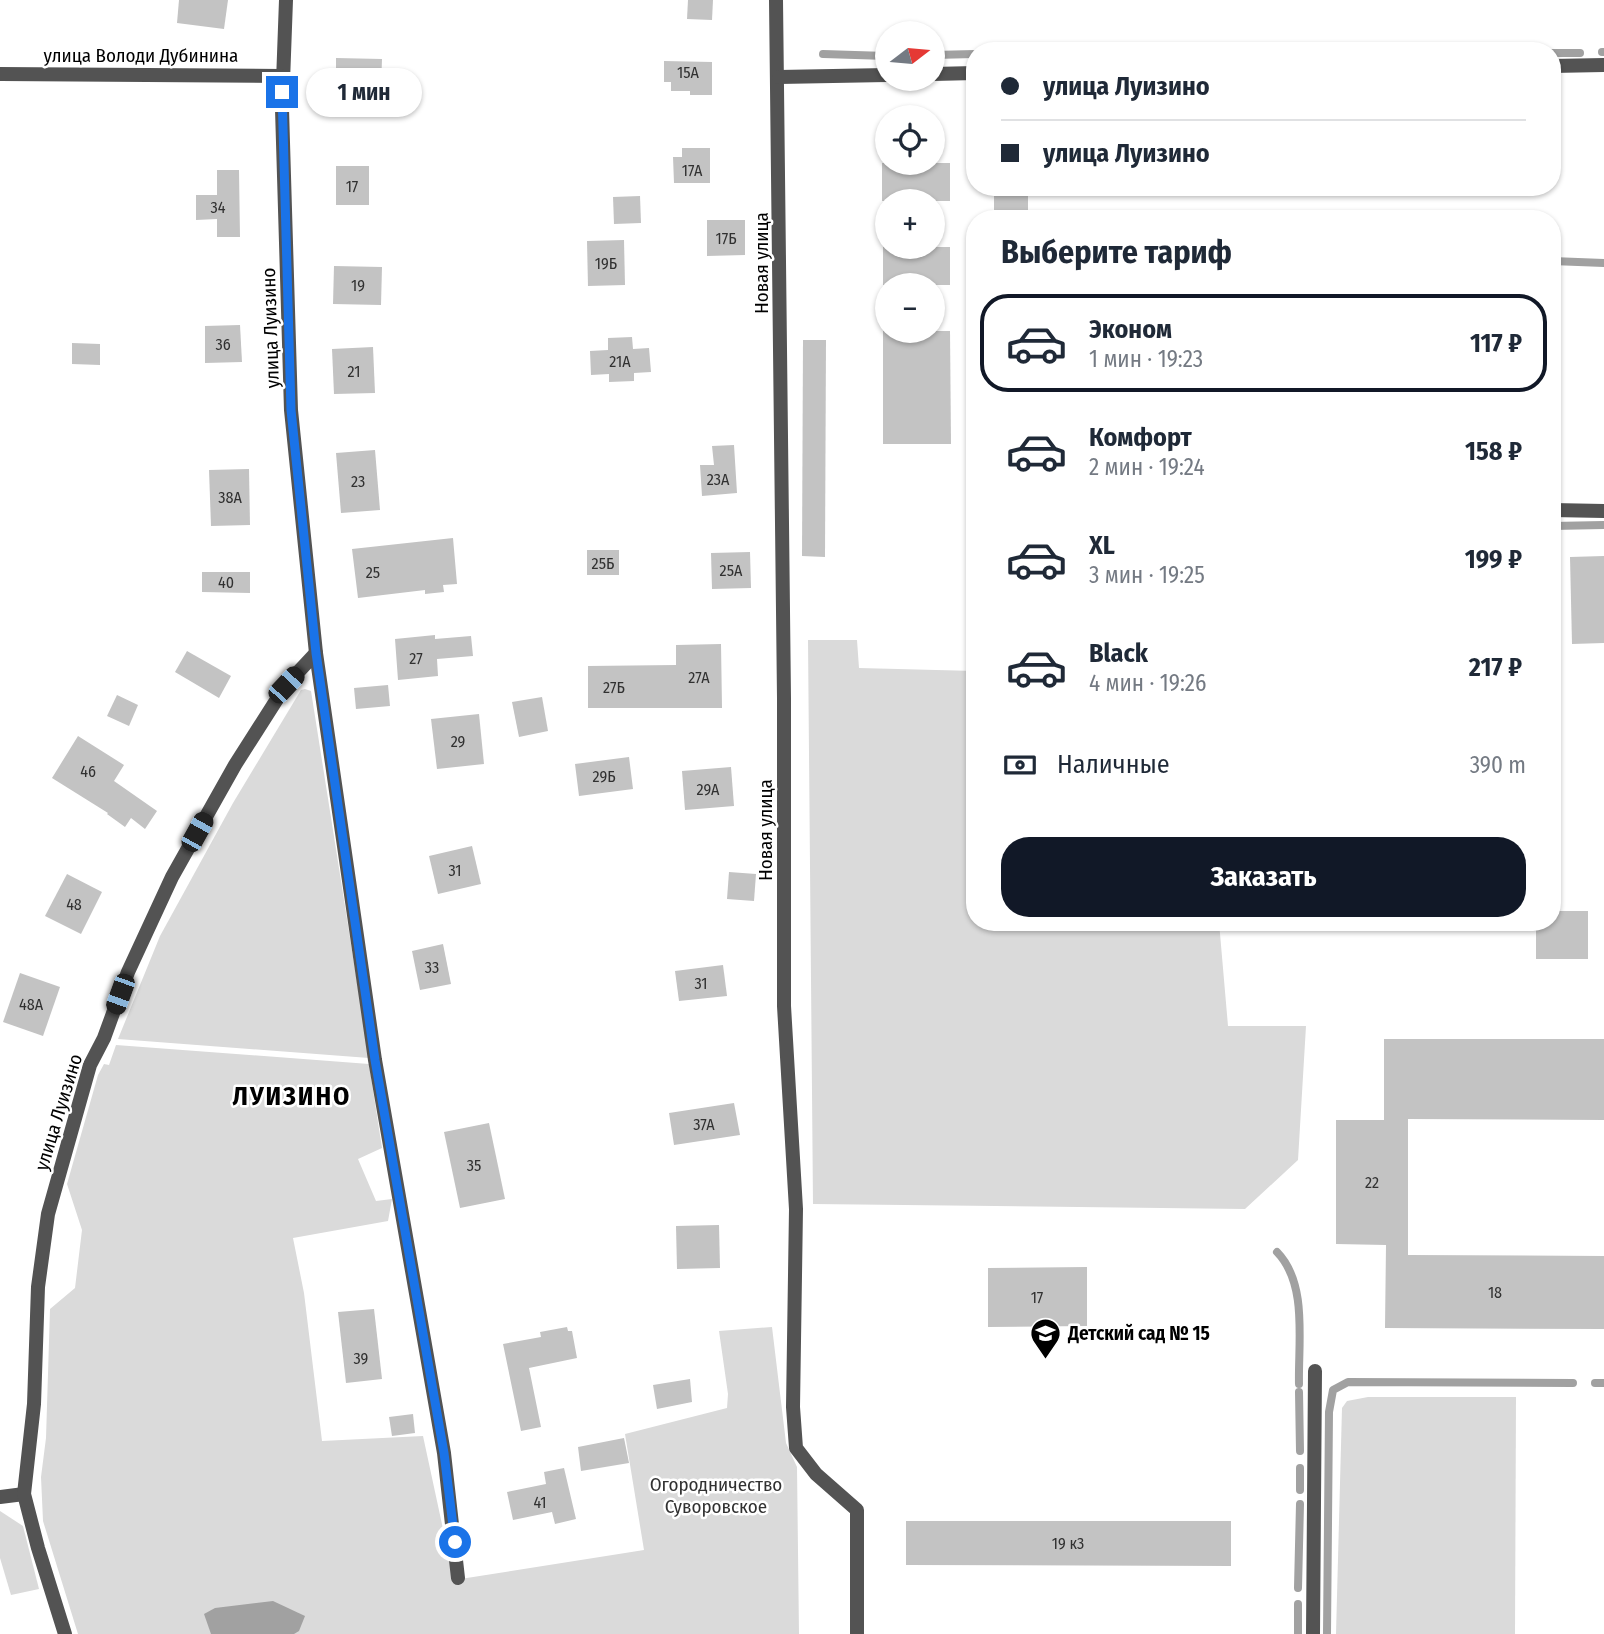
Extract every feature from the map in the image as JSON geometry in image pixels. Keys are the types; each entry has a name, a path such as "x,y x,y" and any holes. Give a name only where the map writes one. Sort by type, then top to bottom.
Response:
{"street":[{"name":"улица Луизино","path":"285,0 282,76 291,410 316,653 375,1060 444,1453 458,1578"},
{"name":"Новая улица","path":"776,0 779,77 784,698 784,1006 796,1209 793,1407 796,1448 816,1474 857,1510 857,1634"},
{"path":"1561,66 1604,65"},
{"path":"945,74 966,73"},
{"name":"улица Володи Дубинина","path":"0,74 282,76"},
{"path":"779,77 875,75"},
{"path":"1561,510 1604,511"},
{"name":"улица Луизино","path":"65,1634 24,1494 34,1404 38,1287 48,1214 90,1065 104,1038 128,972 172,877 235,765 278,696 316,653"},
{"path":"1312,1634 1315,1371"},
{"path":"0,1497 24,1494"}],"green space":[{"path":"808,640 857,640 859,668 966,671 966,931 1220,931 1228,1026 1306,1026 1298,1160 1245,1209 813,1204"},
{"path":"301,690 311,691 369,1058 118,1039 160,936 233,803"},
{"name":"Огородничество Суворовское","path":"116,1045 369,1064 382,1148 358,1159 376,1201 392,1199 388,1221 293,1238 304,1293 322,1441 423,1436 454,1580 644,1550 625,1434 727,1408 728,1394 719,1331 772,1327 786,1443 797,1467 799,1634 78,1634 43,1521 41,1477 46,1438 50,1309 75,1288 82,1230 67,1184 98,1075 104,1064 109,1065"},
{"path":"1368,1397 1516,1397 1515,1634 1336,1634 1342,1408 1347,1401"},
{"path":"0,1511 23,1526 39,1589 11,1595 0,1558"}],"shaded area":[{"path":"273,1601 305,1616 299,1631 294,1634 211,1634 204,1614 215,1608"}],"building":[{"path":"179,0 228,0 224,29 177,23"},
{"path":"688,0 713,0 712,20 687,19"},
{"path":"336,58 382,59 381,87 336,87"},
{"path":"664,61 712,62 712,95 690,95 690,91 671,91 671,82 664,82"},
{"path":"682,148 710,148 710,183 674,183 673,157 682,157"},
{"path":"945,163 950,163 950,201 945,201 945,189 882,189 882,175 945,175"},
{"path":"336,166 369,166 369,205 336,205"},
{"path":"217,170 239,170 240,237 217,237 217,219 196,220 196,195 217,195"},
{"path":"640,196 641,223 614,224 613,197"},
{"path":"994,196 1028,196 1028,210 994,210"},
{"path":"707,220 745,220 745,255 707,256"},
{"path":"624,240 625,285 588,286 587,241"},
{"path":"945,247 950,247 950,285 945,285 945,273 883,273 883,259 945,259"},
{"path":"334,266 382,267 381,305 333,304"},
{"path":"240,325 242,362 205,363 205,326"},
{"path":"945,331 950,331 951,444 883,444 883,343 945,343"},
{"path":"632,337 633,349 649,348 651,372 634,373 634,381 609,382 609,374 591,375 590,351 608,350 608,338"},
{"path":"803,340 826,340 825,557 802,556"},
{"path":"72,343 100,344 100,365 72,364"},
{"path":"373,347 375,393 334,394 332,349"},
{"path":"734,445 737,493 702,496 700,465 714,465 712,446"},
{"path":"375,450 380,510 341,513 336,453"},
{"path":"249,469 250,525 211,526 209,470"},
{"path":"453,538 457,584 443,585 444,592 425,594 425,590 358,598 352,549"},
{"path":"587,550 619,550 619,575 587,575"},
{"path":"750,552 751,588 712,589 711,553"},
{"path":"1604,556 1604,643 1572,644 1570,557"},
{"path":"202,572 250,572 250,593 202,592"},
{"path":"435,635 435,639 471,636 473,656 437,659 438,676 398,680 395,639"},
{"path":"721,644 722,708 588,708 588,666 676,665 676,645"},
{"path":"187,651 231,676 219,698 175,672"},
{"path":"388,685 390,706 356,709 354,688"},
{"path":"117,695 138,705 129,726 107,716"},
{"path":"542,697 548,731 519,737 512,702"},
{"path":"479,714 484,764 437,769 431,719"},
{"path":"78,736 124,765 114,781 157,811 145,829 131,818 125,827 108,813 52,778"},
{"path":"629,757 633,789 579,796 575,764"},
{"path":"731,767 734,806 685,810 682,771"},
{"path":"472,846 481,884 438,894 429,856"},
{"path":"729,872 756,874 754,901 727,899"},
{"path":"67,874 102,892 81,934 45,916"},
{"path":"1561,911 1588,911 1588,959 1536,959 1536,931 1561,931"},
{"path":"443,944 451,984 420,990 412,951"},
{"path":"723,965 727,996 679,1001 675,971"},
{"path":"20,973 60,987 43,1036 3,1022"},
{"path":"1384,1039 1604,1039 1604,1120 1408,1119 1408,1255 1604,1256 1604,1329 1385,1328 1386,1245 1336,1244 1336,1120 1384,1120"},
{"path":"734,1103 740,1135 674,1145 669,1113"},
{"path":"489,1123 505,1199 460,1208 444,1132"},
{"path":"719,1225 720,1268 677,1269 676,1226"},
{"path":"1087,1267 1087,1326 988,1327 988,1268"},
{"path":"374,1309 382,1379 346,1383 338,1312"},
{"path":"567,1327 568,1331 572,1331 577,1358 529,1368 541,1427 521,1431 503,1344 541,1337 540,1332"},
{"path":"690,1379 692,1402 657,1409 653,1385"},
{"path":"413,1414 415,1433 392,1436 389,1417"},
{"path":"624,1438 629,1463 581,1471 578,1447"},
{"path":"564,1468 576,1519 555,1524 552,1512 513,1520 507,1492 546,1484 544,1472"},
{"path":"906,1521 1231,1521 1231,1566 906,1565"}],"waterway":[{"path":"1561,53 1580,53"},
{"path":"823,54 875,56"},
{"path":"945,55 966,54"},
{"path":"1561,261 1604,263"},
{"path":"1561,526 1604,525"},
{"path":"1277,1252 1287,1265 1297,1297 1300,1332 1299,1384"},
{"path":"1327,1634 1329,1412 1333,1390 1348,1382 1573,1383"},
{"path":"1595,1383 1604,1383"},
{"path":"1299,1392 1300,1451"},
{"path":"1300,1468 1300,1490"},
{"path":"1298,1588 1300,1504"},
{"path":"1298,1604 1298,1634"}],"place":[{"name":"Детский сад № 15","path":"1045,1360"}],"district":[{"name":"ЛУИЗИНО","path":"292,1096"}],"route":[{"path":"282,92 291,410 316,653 375,1060 412,1260 444,1453 455,1542"}]}
